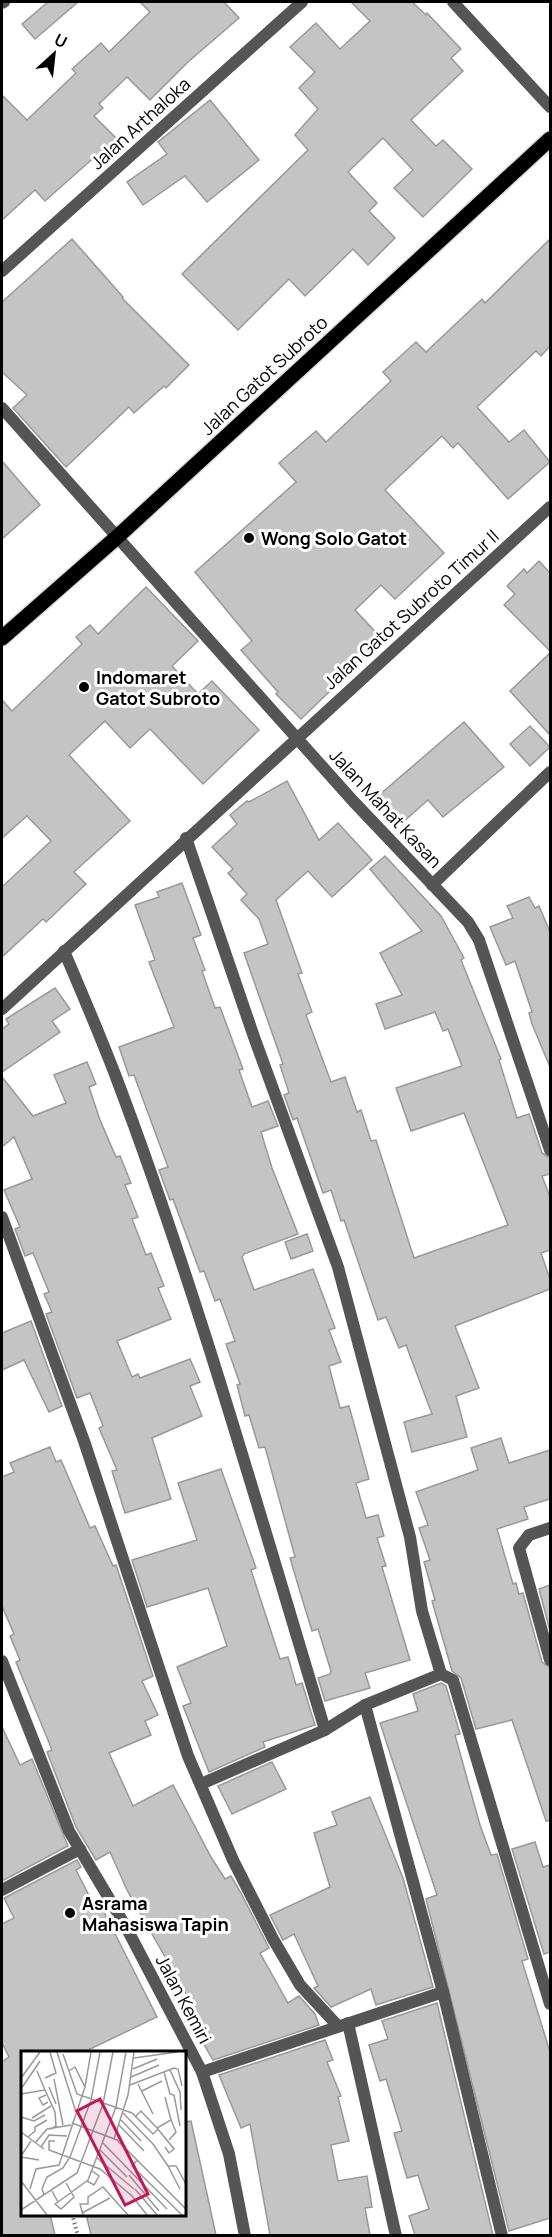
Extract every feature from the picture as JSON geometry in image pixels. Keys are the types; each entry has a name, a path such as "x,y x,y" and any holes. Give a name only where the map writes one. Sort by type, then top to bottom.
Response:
{"main road":[{"name":"Jalan Gatot Subroto","path":"2,638 116,538 550,139"}],"street":[{"name":"Jalan Arthaloka","path":"2,271 302,2"},
{"path":"453,2 550,106"},
{"name":"Jalan Mahat Kasan","path":"2,408 297,738 468,922 479,940 550,1150"},
{"name":"Jalan Gatot Subroto Timur II","path":"2,1008 550,507"},
{"path":"432,885 550,772"},
{"path":"186,838 254,1038 341,1276 411,1538 422,1611 441,1674 453,1680 550,2004"},
{"path":"64,951 116,1077 165,1218 234,1429 325,1730"},
{"path":"2,1217 84,1441 162,1685 188,1756 233,1860 273,1939 300,1985 343,2024 396,2235"},
{"path":"550,1528 529,1535 519,1548 550,1660"},
{"name":"Jalan Kemiri","path":"2,1661 59,1810 126,1927 202,2072 229,2154 245,2235"},
{"path":"201,1784 325,1730 365,1705 441,1674"},
{"path":"365,1705 443,1992 502,2235"},
{"path":"2,1890 80,1850"},
{"path":"202,2072 443,1992"}],"path":[{"path":"73,2216 78,2235"}],"building":[{"path":"48,2 78,2 35,39 22,24"},
{"path":"140,2 224,2 239,18 188,62 150,100 127,77 99,104 103,108 94,116 116,138 45,201 35,190 2,220 2,95 27,120 76,73 72,69 101,43 109,52 150,12"},
{"path":"351,2 412,2 426,15 427,13 461,49 451,58 463,71 411,120 436,146 443,140 472,169 423,217 394,188 413,170 383,138 348,172 377,203 369,211 395,238 368,265 353,249 305,296 289,279 238,330 182,274 308,150 295,135 318,109 299,88 315,72 290,47 316,23 340,49 370,21"},
{"path":"210,100 259,160 207,202 185,176 143,205 127,182 167,154 158,142"},
{"path":"72,239 122,298 189,365 166,388 164,386 134,413 129,407 66,467 13,408 27,395 2,372 2,302"},
{"path":"550,239 550,346 541,356 536,351 477,407 509,442 524,430 550,462 508,499 458,443 453,448 442,436 385,490 444,553 395,599 381,585 355,610 383,640 301,719 276,694 278,692 241,650 252,641 195,572 296,482 279,463 316,431 326,442 391,381 383,372 416,342 426,352 482,299 485,303"},
{"path":"2,461 40,505 2,539"},
{"path":"539,561 550,573 550,651 504,605 515,594 507,586 524,569 527,573"},
{"path":"146,587 198,641 172,666 198,694 212,681 259,730 203,784 150,729 130,748 105,721 69,755 130,821 74,872 86,884 46,922 43,919 2,957 2,887 51,841 27,816 2,838 2,700 12,711 82,644 76,637 90,625 98,634"},
{"path":"550,653 550,735 510,691"},
{"path":"464,722 504,767 443,817 428,800 402,823 378,796"},
{"path":"530,726 550,747 530,766 510,744"},
{"path":"287,781 319,840 338,823 372,860 332,897 308,871 276,900 302,973 298,974 312,1012 306,1015 331,1082 345,1077 357,1112 361,1110 371,1141 376,1140 414,1258 508,1225 464,1113 411,1131 396,1088 462,1066 448,1029 443,1031 435,1012 385,1029 376,1004 402,995 380,953 422,931 370,869 385,856 441,916 464,958 461,960 501,1059 499,1060 517,1118 529,1114 542,1153 550,1158 550,1174 542,1176 550,1197 550,1250 541,1253 550,1279 550,1289 455,1326 479,1388 456,1396 467,1437 412,1452 404,1422 432,1414 406,1345 399,1348 386,1317 378,1320 344,1220 341,1221 331,1190 323,1193 297,1118 293,1120 284,1095 289,1093 280,1065 283,1064 244,953 268,944 259,919 241,900 247,894 228,873 233,869 212,847 237,824 230,815 247,801"},
{"path":"182,883 201,935 193,938 205,970 202,971 215,1008 220,1007 243,1069 239,1070 252,1107 268,1101 278,1126 261,1132 272,1168 298,1234 244,1254 242,1257 254,1290 313,1269 335,1328 329,1330 341,1362 329,1366 340,1408 349,1406 369,1479 356,1483 366,1518 378,1515 384,1536 377,1538 386,1566 382,1567 410,1660 365,1673 370,1688 325,1701 318,1678 330,1674 331,1671 318,1629 312,1631 290,1558 295,1557 265,1447 259,1448 249,1415 245,1416 237,1385 240,1384 226,1344 235,1341 220,1299 215,1301 204,1271 200,1272 173,1199 170,1200 159,1170 168,1167 134,1075 129,1076 119,1047 174,1027 149,962 155,960 135,905 159,897 157,892"},
{"path":"529,897 535,908 539,906 550,932 550,1067 532,1024 529,1013 532,1012 515,961 506,965 490,927 513,918 507,906"},
{"path":"55,988 70,1009 52,1021 60,1032 2,1072 2,1029 9,1024 6,1019"},
{"path":"87,1062 96,1084 89,1087 100,1120 116,1157 120,1156 131,1183 125,1185 138,1217 132,1219 146,1255 151,1253 164,1286 158,1288 171,1319 117,1341 132,1377 138,1374 140,1378 190,1359 200,1382 190,1386 202,1416 152,1438 171,1499 125,1513 112,1471 117,1470 99,1428 103,1426 90,1393 77,1398 46,1314 52,1312 44,1294 49,1292 33,1253 25,1256 15,1229 20,1227 4,1190 32,1179 14,1137 2,1147 2,1077 33,1116 66,1103 54,1075"},
{"path":"307,1234 313,1251 291,1259 285,1242"},
{"path":"31,1321 62,1406 49,1412 24,1360 2,1370 2,1333"},
{"path":"501,1438 509,1463 550,1450 550,1499 524,1507 528,1519 497,1529 513,1584 516,1583 519,1594 523,1593 542,1662 550,1668 550,1821 546,1821 512,1720 476,1729 461,1678 452,1671 432,1601 435,1600 424,1562 430,1560 419,1528 428,1525 416,1492 478,1470 471,1448"},
{"path":"50,1447 56,1462 61,1460 90,1528 95,1526 113,1566 116,1565 153,1676 142,1681 158,1715 145,1721 151,1735 109,1753 133,1806 173,1785 211,1857 225,1879 231,1876 241,1893 269,1948 260,1953 288,2003 299,1996 315,2014 319,2025 213,2060 186,2013 194,2008 127,1890 110,1852 96,1860 76,1827 47,1752 52,1750 16,1662 20,1660 10,1636 14,1634 2,1606 2,1477 14,1472 10,1463"},
{"path":"221,1469 256,1568 251,1570 280,1659 288,1657 296,1685 302,1683 315,1725 263,1742 265,1747 209,1772 183,1706 191,1703 177,1667 227,1646 208,1588 147,1607 132,1560 197,1540 178,1483"},
{"path":"550,1585 550,1631 539,1589"},
{"path":"441,1683 446,1686 460,1734 455,1735 480,1825 491,1855 497,1854 528,1959 522,1961 550,2052 550,2218 509,2231 426,1899 437,1895 380,1723 418,1711 413,1694"},
{"path":"2,1727 20,1765 32,1759 68,1846 2,1881"},
{"path":"272,1762 286,1789 232,1814 218,1786"},
{"path":"370,1797 403,1878 433,1987 376,2005 371,1989 331,2007 314,1988 318,1986 294,1934 283,1940 270,1915 330,1887 314,1833 337,1825 332,1812"},
{"path":"535,1842 543,1867 550,1865 550,1952 544,1954 512,1849"},
{"path":"77,1860 81,1867 76,1870 95,1907 100,1904 157,2017 86,2051 21,2051 21,2216 50,2216 55,2235 2,2235 2,2062 9,2057 2,2043 2,1924 14,1918 4,1898"},
{"path":"437,2003 493,2235 415,2235 409,2216 429,2209 418,2175 407,2178 394,2133 402,2131 386,2079 380,2081 369,2045 388,2039 382,2021"},
{"path":"325,2040 333,2060 327,2062 341,2096 338,2097 349,2141 331,2145 338,2181 367,2176 372,2207 365,2208 370,2235 270,2235 250,2124 241,2128 219,2075"},
{"path":"191,2121 216,2235 91,2235 86,2216 186,2216 186,2122"}],"place":[{"name":"Wong Solo Gatot","path":"249,538"},
{"name":"Indomaret Gatot Subroto","path":"84,687"},
{"name":"Asrama Mahasiswa Tapin","path":"70,1913"}]}
